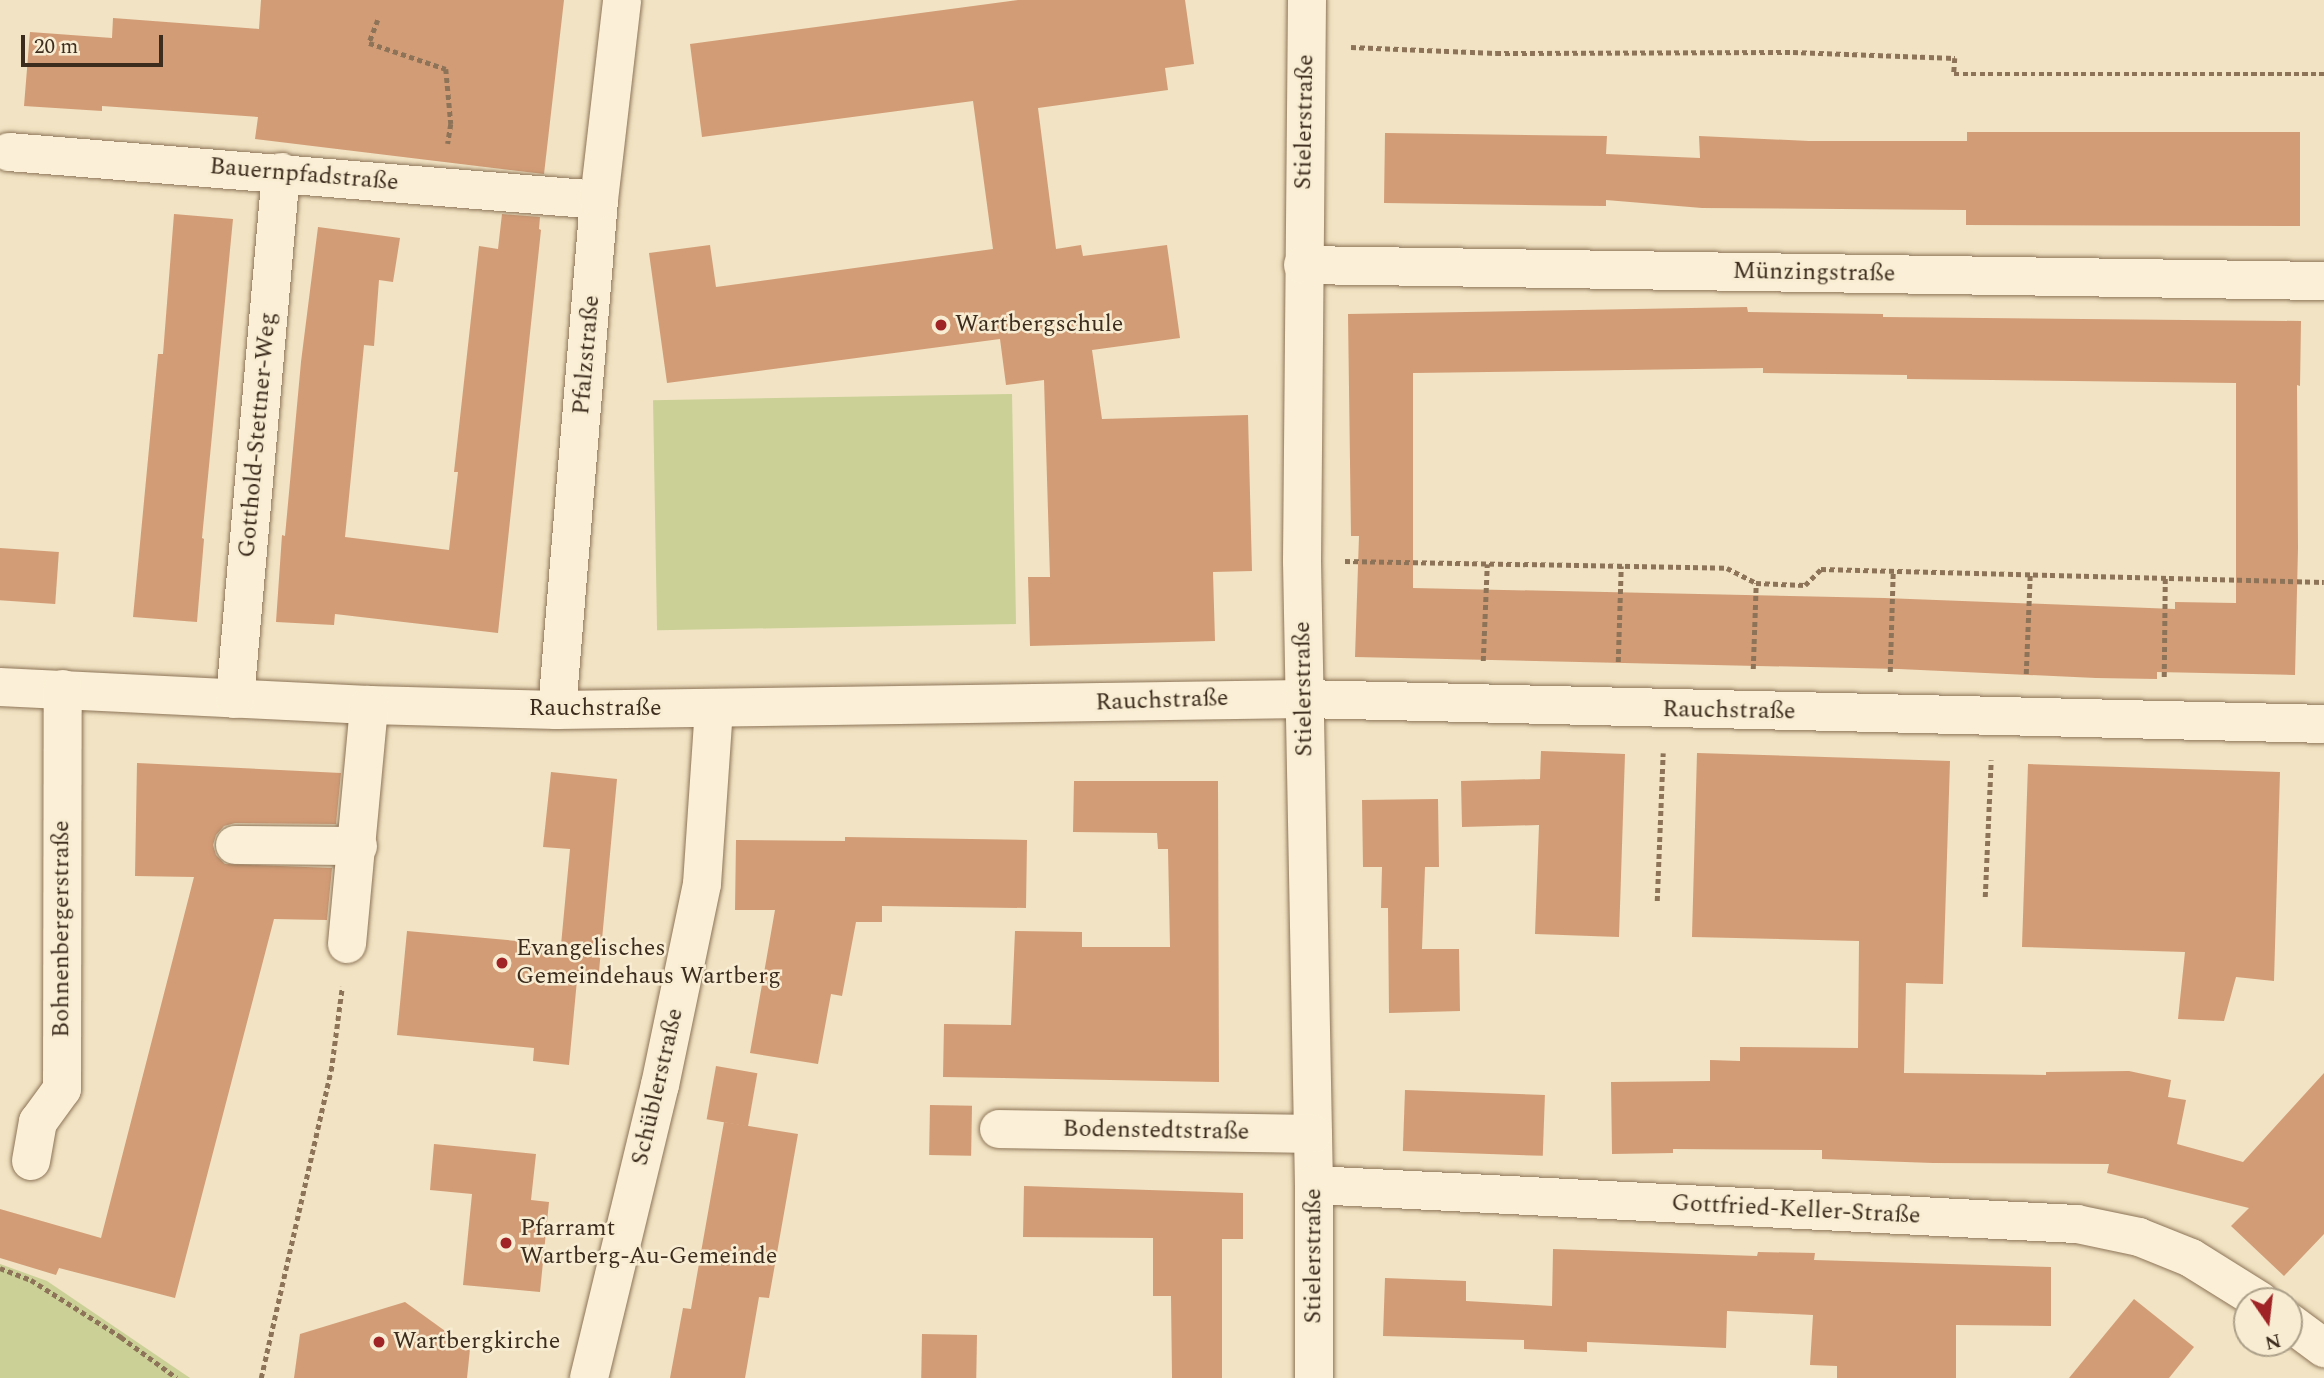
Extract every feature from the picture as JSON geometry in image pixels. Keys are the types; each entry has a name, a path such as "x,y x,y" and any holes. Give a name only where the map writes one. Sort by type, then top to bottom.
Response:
{"street":[{"name":"Pfalzstraße","path":"557,710 599,200 622,0"},
{"name":"Stielerstraße","path":"1307,0 1302,561 1314,1185 1314,1378"},
{"name":"Bauernpfadstraße","path":"9,152 281,172 599,200"},
{"name":"Gotthold-Stettner-Weg","path":"235,699 281,172"},
{"name":"Münzingstraße","path":"1303,265 2324,281"},
{"name":"Rauchstraße","path":"0,687 369,705 557,710 714,710 1304,699 1616,709 2324,724"},
{"name":"Bohnenbergerstraße","path":"31,1161 38,1122 62,1089 63,689"},
{"path":"347,944 369,705"},
{"name":"Schüblerstraße","path":"589,1378 660,1085 702,884 714,710"},
{"path":"235,845 358,846"},
{"name":"Bodenstedtstraße","path":"999,1129 1313,1134"},
{"name":"Gottfried-Keller-Straße","path":"1314,1185 2077,1224 2139,1237 2191,1258 2238,1287"},
{"path":"2303,1332 2324,1348"}],"path":[{"path":"378,20 369,43 446,69 451,124 442,187"},
{"path":"1306,46 1496,53 1793,52 1955,58 1954,74 2324,74"},
{"path":"1302,561 1727,568 1756,583 1805,585 1821,569 2324,582"},
{"path":"1481,704 1488,564"},
{"path":"1616,709 1621,566"},
{"path":"1888,715 1893,570"},
{"path":"1985,897 2030,574"},
{"path":"2164,720 2165,578"},
{"path":"1751,712 1756,583"},
{"path":"1657,901 1664,710"},
{"path":"261,1378 331,1071 347,944"},
{"path":"0,1268 31,1280 121,1337 177,1378"}],"green space":[{"path":"1012,394 1016,624 657,630 653,400"},
{"path":"0,1264 47,1281 190,1378 0,1378"}],"building":[{"path":"261,0 564,0 544,174 255,139 258,117 102,106 102,111 24,106 30,32 112,38 113,18 259,29"},
{"path":"1018,0 1185,0 1194,64 1165,68 1168,90 1038,108 1056,249 1081,245 1083,256 1167,245 1180,338 1092,350 1102,419 1248,415 1252,571 1213,572 1215,641 1030,646 1028,577 1050,577 1044,380 1006,385 1000,339 667,383 649,253 710,245 716,287 993,249 973,101 702,137 690,44"},
{"path":"1967,132 2300,132 2300,226 1966,225 1966,210 1702,208 1606,200 1606,206 1384,203 1385,133 1607,136 1606,154 1700,158 1699,136 1809,141 1967,141"},
{"path":"174,214 233,219 202,538 197,622 133,617 158,354 163,354"},
{"path":"502,214 540,217 541,230 498,633 335,614 334,625 276,622 282,535 285,536 301,362 318,227 400,238 393,282 379,280 374,346 364,345 345,537 449,550 458,472 454,472 479,246 498,249"},
{"path":"1747,307 1748,312 1883,314 1883,317 2301,321 2300,386 2297,385 2298,548 2295,675 2157,672 2157,679 2096,678 1899,669 1355,657 1359,536 1351,536 1348,314","holes":["1763,368 1763,373 1907,375 1907,379 2236,383 2236,603 2175,602 2175,609 1884,598 1413,588 1413,373"]},
{"path":"0,548 59,552 55,604 0,600"},
{"path":"1541,751 1625,754 1619,937 1535,934 1539,825 1462,827 1461,781 1540,779"},
{"path":"1697,753 1950,761 1943,984 1906,983 1904,1073 2046,1075 2046,1072 2129,1071 2171,1080 2168,1097 2186,1100 2177,1144 2243,1162 2324,1073 2324,1234 2284,1276 2231,1226 2249,1208 2107,1173 2109,1164 1822,1159 1822,1150 1673,1149 1673,1153 1612,1154 1611,1082 1710,1081 1710,1060 1740,1061 1740,1047 1858,1048 1859,941 1692,937"},
{"path":"137,763 341,773 336,824 235,823 224,826 216,835 213,845 216,855 225,864 332,868 327,920 274,919 175,1298 59,1268 56,1275 0,1258 0,1209 101,1238 194,877 135,876"},
{"path":"2028,764 2280,772 2274,981 2236,977 2224,1021 2178,1019 2185,952 2022,947"},
{"name":"Evangelisches Gemeindehaus Wartberg","path":"551,772 617,779 598,982 577,980 569,1065 533,1061 534,1048 397,1035 407,931 561,945 570,849 543,847"},
{"path":"1074,781 1218,781 1219,1082 943,1077 944,1024 1011,1025 1015,931 1082,932 1082,947 1170,947 1168,849 1158,849 1157,833 1073,832"},
{"path":"1438,799 1439,867 1425,867 1422,949 1459,949 1460,1011 1389,1013 1388,908 1381,908 1382,867 1363,867 1362,800"},
{"path":"845,837 1027,840 1026,908 882,906 882,922 856,922 842,996 831,994 818,1064 750,1053 775,910 735,910 736,840 845,841"},
{"path":"716,1066 757,1073 748,1126 707,1119"},
{"path":"1405,1090 1545,1095 1543,1156 1403,1151"},
{"path":"930,1105 972,1106 971,1156 929,1155"},
{"path":"724,1122 798,1134 769,1298 759,1297 745,1378 670,1378 683,1308 691,1309"},
{"name":"Pfarramt Wartberg-Au-Gemeinde","path":"434,1144 536,1154 531,1200 549,1202 540,1292 463,1285 472,1194 430,1190"},
{"path":"1024,1186 1243,1193 1243,1239 1222,1239 1222,1378 1172,1378 1171,1296 1153,1296 1153,1238 1023,1237"},
{"path":"1553,1249 1757,1256 1758,1252 1815,1253 1814,1260 2051,1267 2051,1326 1956,1325 1956,1378 1837,1378 1837,1366 1810,1365 1813,1315 1727,1311 1726,1348 1587,1342 1587,1352 1524,1349 1524,1340 1383,1336 1385,1278 1466,1281 1466,1301 1552,1306"},
{"path":"2134,1299 2194,1347 2169,1378 2069,1378"},
{"name":"Wartbergkirche","path":"405,1302 470,1349 467,1378 294,1378 300,1334"},
{"path":"922,1334 977,1335 976,1378 921,1378"}],"place":[{"name":"Wartbergschule","path":"941,325"},
{"name":"Evangelisches Gemeindehaus Wartberg","path":"502,963"},
{"name":"Pfarramt Wartberg-Au-Gemeinde","path":"506,1243"},
{"name":"Wartbergkirche","path":"379,1342"}]}
